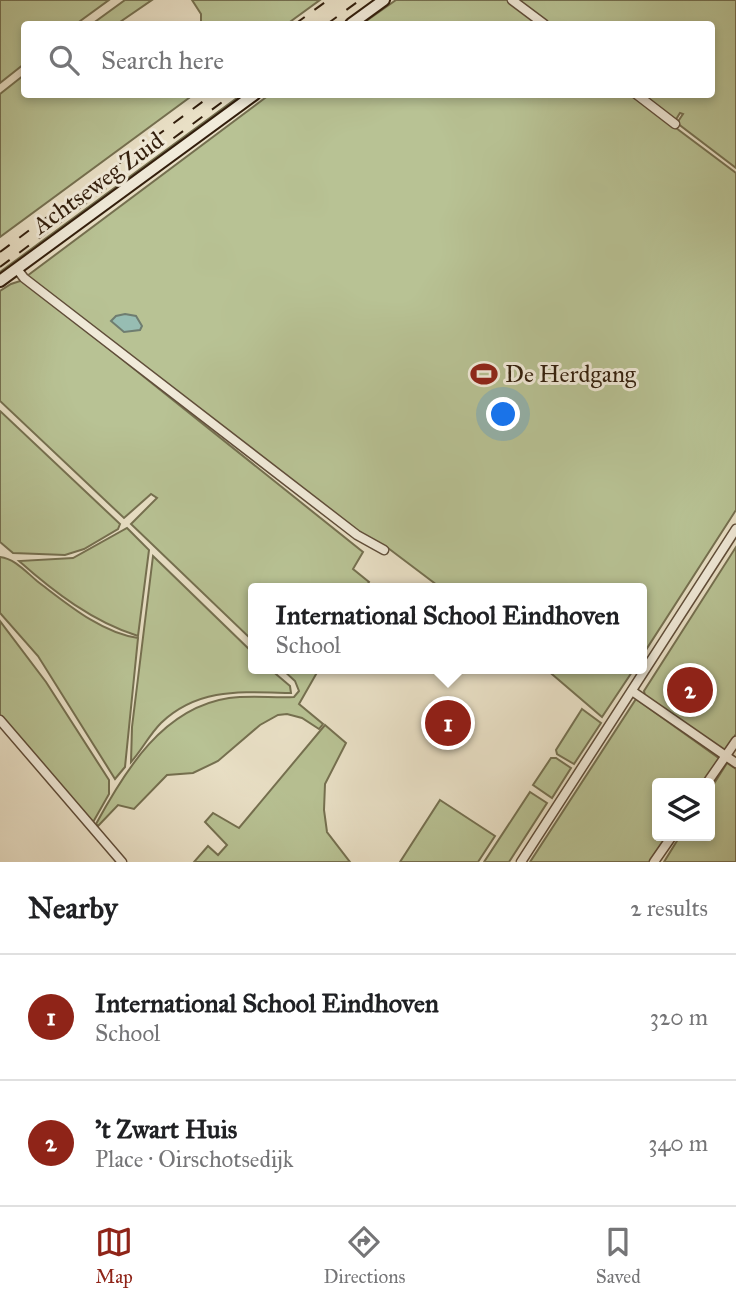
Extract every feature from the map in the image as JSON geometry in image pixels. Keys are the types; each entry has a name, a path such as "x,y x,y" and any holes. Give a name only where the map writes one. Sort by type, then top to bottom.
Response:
{"street":[{"path":"355,21 384,0"},
{"path":"512,0 540,21"},
{"name":"Achtseweg Zuid","path":"0,281 250,98"},
{"path":"641,98 675,124"},
{"path":"17,269 34,286 357,535 384,550"},
{"path":"647,668 736,529"},
{"path":"521,862 643,674"},
{"path":"632,691 736,763"},
{"path":"0,720 122,862"},
{"path":"711,778 736,741"},
{"path":"654,862 669,841"}],"green space":[{"path":"0,0 109,0 80,21 21,21 21,66 0,83"},
{"path":"125,0 152,0 121,21 96,21"},
{"path":"192,0 320,0 291,21 201,21 201,14"},
{"path":"396,0 507,0 535,21 366,21"},
{"path":"515,0 736,0 736,168 677,123 683,114 680,113 675,121 643,98 715,98 715,21 543,21"},
{"path":"21,77 21,98 189,98 0,237 0,94"},
{"path":"237,98 245,98 0,276 0,272"},
{"name":"De Herdgang","path":"265,98 636,98 736,173 736,510 647,648 647,583 434,583 388,548 359,532 27,276"},
{"path":"23,280 363,552 353,569 368,583 248,583 248,636 131,524 157,498 151,494 124,518 0,401 0,291"},
{"path":"0,411 120,524 118,529 84,549 65,555 13,553 0,542"},
{"path":"127,528 149,550 138,636 105,623 75,605 19,561 73,558"},
{"path":"736,547 736,734 725,751 645,696 644,691"},
{"path":"153,556 248,648 248,674 276,674 290,686 291,693 222,694 191,703 161,723 131,762 132,727"},
{"path":"0,557 15,563 97,624 138,638 125,767 115,779 38,656 0,613"},
{"path":"0,621 46,682 109,780 109,794 92,824 0,715"},
{"path":"287,674 316,674 299,704 323,724 319,729 302,718 287,714 278,715 260,725 218,761 193,773 167,775 134,809 118,805 98,826 96,824 120,783 149,744 185,714 206,704 229,698 294,697 299,691 295,681"},
{"path":"552,674 631,674 602,717"},
{"path":"636,699 720,759 707,778 652,778 652,841 667,841 652,862 530,862"},
{"path":"582,709 601,723 574,764 557,754 556,750"},
{"path":"325,725 346,743 325,784 324,810 327,832 350,862 194,862 208,846 218,855 227,845 205,822 213,813 239,828"},
{"path":"551,758 556,758 571,768 552,798 533,785"},
{"path":"727,763 736,769 736,862 664,862 677,841 715,841 715,782"},
{"path":"530,792 547,803 509,862 484,862"},
{"path":"440,800 495,836 478,862 400,862"}],"water":[{"path":"116,316 136,316 142,326 140,330 124,332 111,321"}],"railway":[{"path":"299,21 328,0"},
{"path":"331,21 360,0"},
{"path":"0,252 208,98"},
{"path":"0,267 228,98"}],"place":[{"name":"De Herdgang","path":"484,374"},
{"name":"'t Zwart Huis","path":"690,690"},
{"name":"International School Eindhoven","path":"448,723"}]}
